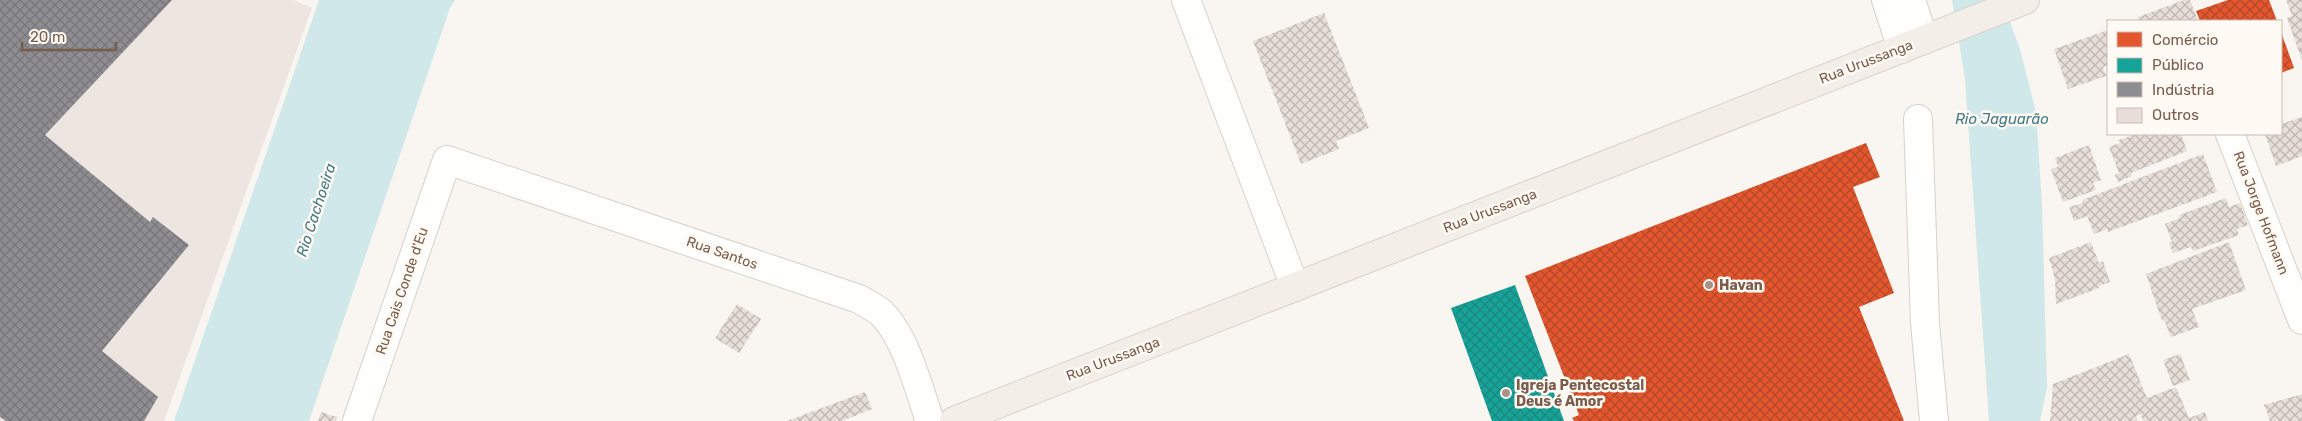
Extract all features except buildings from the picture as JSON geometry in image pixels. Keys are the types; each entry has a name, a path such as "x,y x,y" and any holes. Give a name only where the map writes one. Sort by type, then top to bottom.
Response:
{"main road":[{"name":"Rua Urussanga","path":"954,421 2020,2"}],"street":[{"path":"1186,0 1295,287"},
{"path":"1886,0 1921,41"},
{"path":"1912,0 1921,41"},
{"path":"1918,119 1925,323 1934,421"},
{"name":"Rua Jorge Hofmann","path":"2230,135 2302,320"},
{"name":"Rua Cais Conde d'Eu","path":"357,421 447,160"},
{"name":"Rua Santos","path":"447,160 859,299 880,312 894,330 904,350 930,421"}],"shaded area":[{"path":"0,0 294,0 312,8 164,421 0,421"}],"water":[{"name":"Rio Cachoeira","path":"319,0 455,0 450,8 309,421 174,421"},
{"name":"Rio Jaguarão","path":"1952,0 2002,0 2020,49 2036,112 2042,204 2047,387 2040,421 1989,421 1965,79"}],"place":[{"name":"Havan","path":"1709,285"},
{"name":"Igreja Pentecostal Deus é Amor","path":"1506,393"}]}
